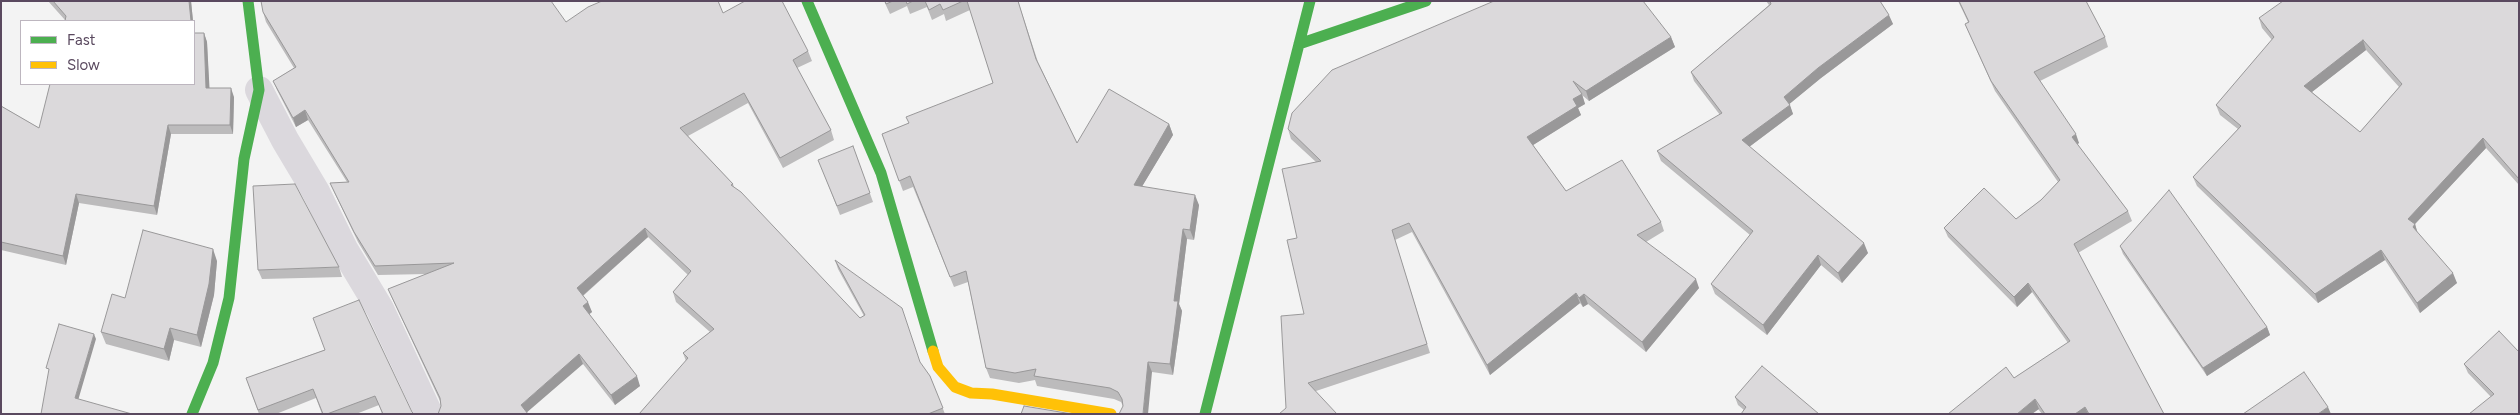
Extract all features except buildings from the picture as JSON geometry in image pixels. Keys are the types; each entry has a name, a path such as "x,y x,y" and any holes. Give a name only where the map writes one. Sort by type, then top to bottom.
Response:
{"street":[{"path":"192,414 213,363 229,298 244,159 259,90 248,1"},
{"path":"807,1 881,173 938,367 955,387 971,393 992,394 1111,414"},
{"path":"1205,414 1310,1"},
{"path":"1298,44 1426,1"},
{"path":"259,90 285,140 316,192 344,249 380,309 429,414"}],"traffic: fast":[{"path":"192,414 213,363 229,298 244,159 259,90 248,1"},
{"path":"807,1 881,173 933,351"},
{"path":"1205,414 1310,1"},
{"path":"1299,44 1426,1"}],"traffic: slow":[{"path":"933,351 938,367 955,387 971,393 992,394 1111,414"}]}
